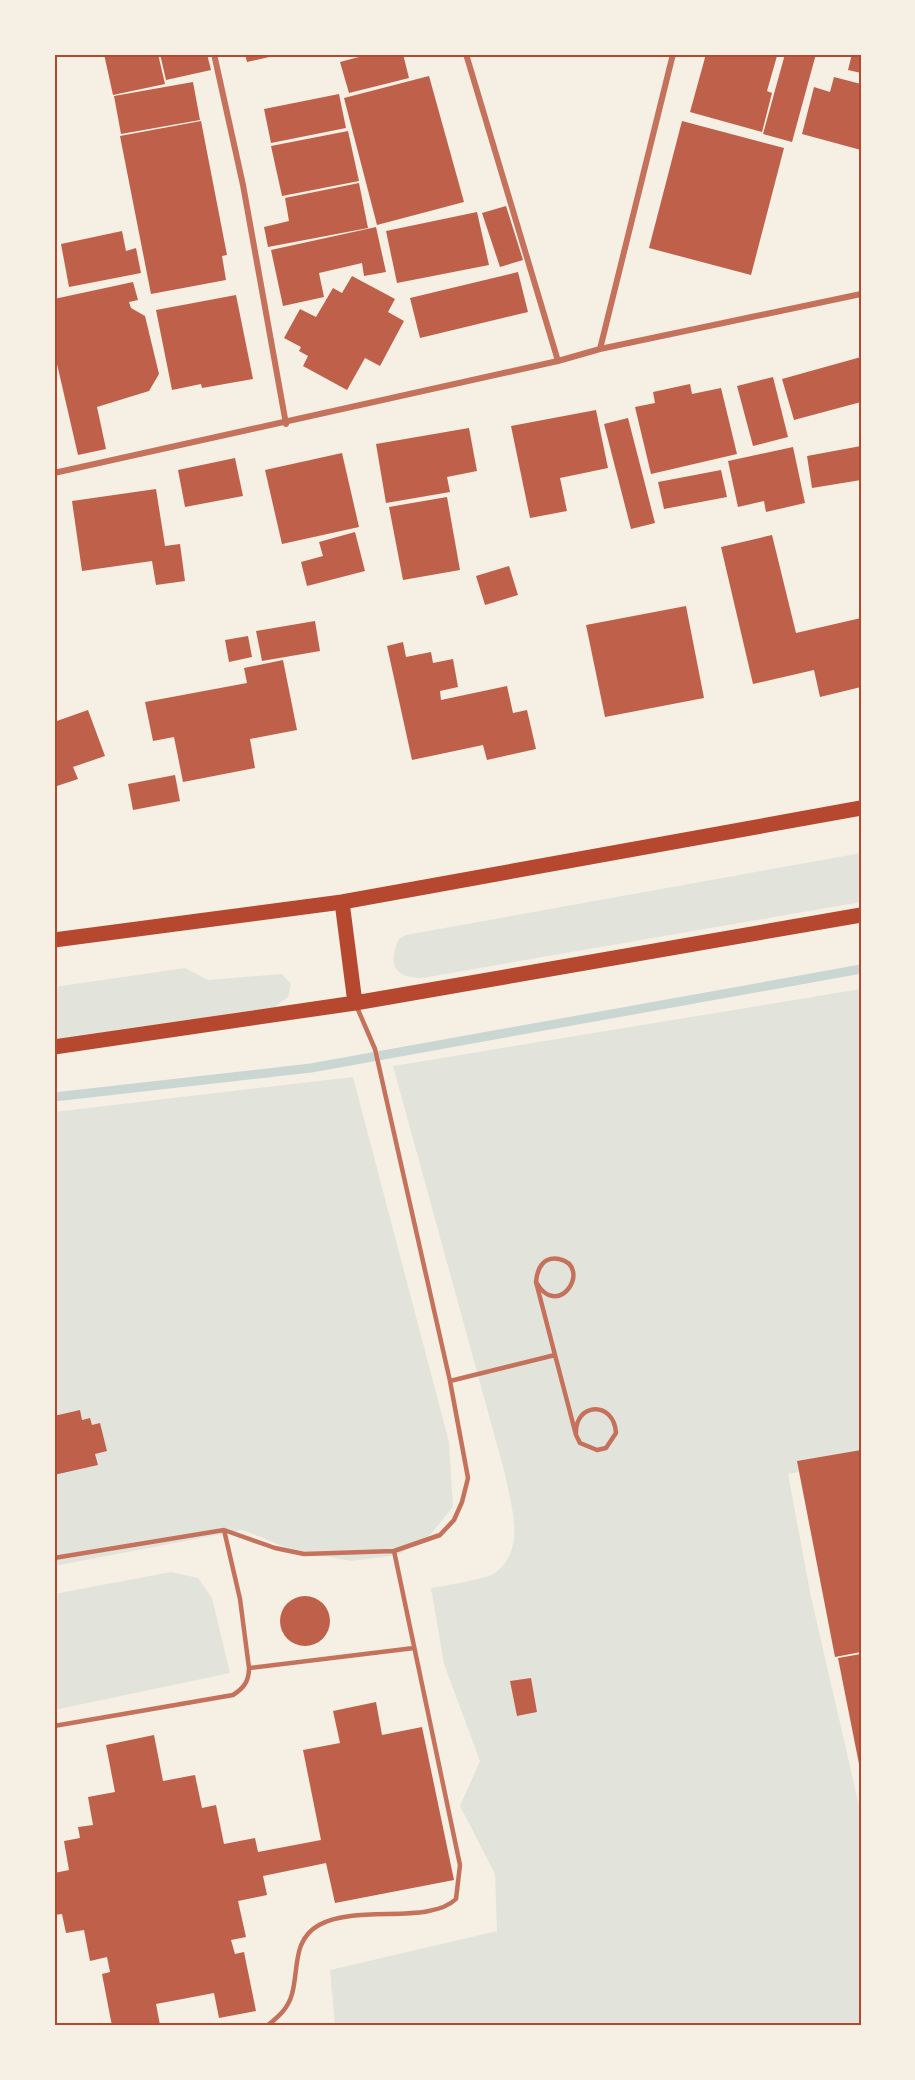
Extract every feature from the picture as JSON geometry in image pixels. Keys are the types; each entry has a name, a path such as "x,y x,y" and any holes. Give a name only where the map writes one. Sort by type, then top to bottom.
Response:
{"main road":[{"path":"54,940 342,902 861,808"},
{"path":"342,902 355,1003"},
{"path":"54,1047 355,1003 861,915"}],"street":[{"path":"214,54 243,185 286,424"},
{"path":"466,54 558,361"},
{"path":"600,349 673,54"},
{"path":"54,473 286,424 558,361 600,349 861,294"}],"lane":[{"path":"54,1558 224,1530 275,1548 304,1554 393,1551 440,1535 454,1520 462,1502 468,1478 450,1381 375,1049 355,1003"},
{"path":"536,1282 541,1290 550,1295 560,1296 568,1291 573,1282 573,1273 568,1264 560,1259 550,1259 542,1263 537,1272 536,1282 576,1435 588,1449 597,1450 613,1441 616,1424 603,1410 585,1412 575,1426 576,1435"},
{"path":"450,1381 555,1355"},
{"path":"54,1726 233,1695 243,1689 249,1677 249,1668 240,1599 224,1530"},
{"path":"267,2026 285,2010 292,1994 296,1959 302,1944 319,1925 344,1916 441,1910 456,1899 459,1865 393,1551"},
{"path":"249,1668 414,1648"}],"shaded area":[{"path":"861,853 861,902 422,978 405,975 395,968 395,948 399,939 406,935"},
{"path":"185,968 208,980 282,974 291,984 288,997 275,1007 54,1040 54,987"},
{"path":"861,989 861,1460 788,1474 811,1597 861,1814 861,2026 335,2026 330,1970 497,1931 495,1874 460,1806 480,1761 444,1664 431,1588 475,1580 495,1573 505,1563 511,1552 514,1540 513,1513 505,1474 393,1066"},
{"path":"353,1077 449,1442 453,1507 430,1535 398,1555 351,1561 292,1550 243,1530 54,1566 54,1112"},
{"path":"171,1572 198,1578 212,1598 230,1673 54,1710 54,1594"}],"building":[{"path":"104,54 158,54 165,84 113,95"},
{"path":"160,54 207,54 211,70 166,80"},
{"path":"245,54 278,54 278,55 247,62"},
{"path":"370,54 403,54 409,78 349,93 340,62"},
{"path":"706,54 777,56 767,91 772,93 762,132 690,112"},
{"path":"785,54 816,54 792,142 763,134"},
{"path":"852,54 861,54 861,73 848,70"},
{"path":"429,76 464,202 377,225 344,98"},
{"path":"834,77 861,84 861,150 802,134 814,87 830,92"},
{"path":"193,82 200,120 121,134 114,96"},
{"path":"339,94 346,128 271,143 264,109"},
{"path":"201,121 227,255 222,256 226,280 151,294 120,136"},
{"path":"682,121 784,148 751,275 649,248"},
{"path":"348,131 359,181 282,196 271,146"},
{"path":"359,183 368,228 268,247 264,227 289,221 285,198"},
{"path":"506,206 523,260 500,267 482,213"},
{"path":"477,212 489,265 397,283 386,231"},
{"path":"376,227 386,272 364,276 362,263 319,273 324,297 283,306 271,250"},
{"path":"122,231 126,251 136,248 141,273 69,287 61,244"},
{"path":"518,272 528,312 420,338 410,298"},
{"path":"352,276 395,299 388,312 404,321 380,366 365,358 347,390 303,366 308,356 299,351 301,347 284,338 300,309 316,317 333,288 342,293"},
{"path":"133,282 138,300 129,302 131,308 145,316 159,374 149,391 97,407 106,449 78,455 54,351 54,299"},
{"path":"236,295 253,379 202,388 201,384 172,390 156,310"},
{"path":"861,357 861,402 794,420 782,379"},
{"path":"773,377 788,437 753,446 737,386"},
{"path":"690,384 692,394 721,388 737,454 651,474 635,407 655,403 653,392"},
{"path":"596,410 608,468 560,478 567,511 530,518 511,426"},
{"path":"628,418 655,523 631,529 604,424"},
{"path":"469,428 477,471 447,477 450,492 386,503 376,444"},
{"path":"861,446 861,480 812,488 807,456"},
{"path":"793,447 805,503 766,512 764,501 738,507 728,461"},
{"path":"342,453 359,527 282,544 265,470"},
{"path":"235,458 243,496 185,507 178,470"},
{"path":"721,470 727,497 664,509 658,482"},
{"path":"156,489 165,546 180,544 185,581 156,585 152,561 82,571 72,501"},
{"path":"447,497 460,570 403,580 389,507"},
{"path":"355,532 365,571 307,586 301,562 323,556 319,542"},
{"path":"772,535 796,633 861,618 861,687 820,697 814,670 753,684 721,547"},
{"path":"509,566 518,595 485,605 476,576"},
{"path":"686,606 704,698 605,717 586,625"},
{"path":"315,621 320,651 262,661 256,631"},
{"path":"248,636 252,657 229,662 225,640"},
{"path":"403,642 406,657 431,652 433,663 453,659 458,687 440,691 441,700 507,686 513,713 527,710 536,749 487,760 483,745 412,760 387,646"},
{"path":"283,660 297,730 250,739 255,768 183,782 174,737 153,741 145,702 247,683 244,668"},
{"path":"88,710 105,756 73,767 78,779 54,787 54,722"},
{"path":"175,775 180,801 133,810 128,784"},
{"path":"80,1410 82,1420 90,1418 92,1425 100,1423 107,1451 95,1454 98,1465 54,1475 54,1416"},
{"path":"861,1450 861,1652 835,1657 797,1461"},
{"path":"305,1596 319,1600 326,1607 330,1621 326,1635 319,1642 305,1646 291,1642 284,1635 280,1621 284,1607 291,1600"},
{"path":"861,1654 861,1769 860,1769 838,1658"},
{"path":"531,1678 537,1712 517,1716 510,1681"},
{"path":"376,1702 382,1735 422,1727 454,1880 335,1903 326,1863 263,1876 267,1895 238,1901 246,1937 231,1940 235,1954 244,1952 256,2011 219,2018 214,1993 156,2004 160,2025 112,2026 102,1974 110,1972 107,1957 90,1961 84,1930 66,1933 62,1914 54,1915 54,1890 56,1890 54,1873 69,1870 64,1841 80,1838 78,1827 93,1825 88,1797 115,1792 106,1745 154,1735 163,1781 195,1775 202,1808 216,1805 224,1844 255,1838 258,1852 321,1840 303,1750 340,1743 333,1711"}],"waterway":[{"path":"54,1097 311,1068 861,969"}]}
